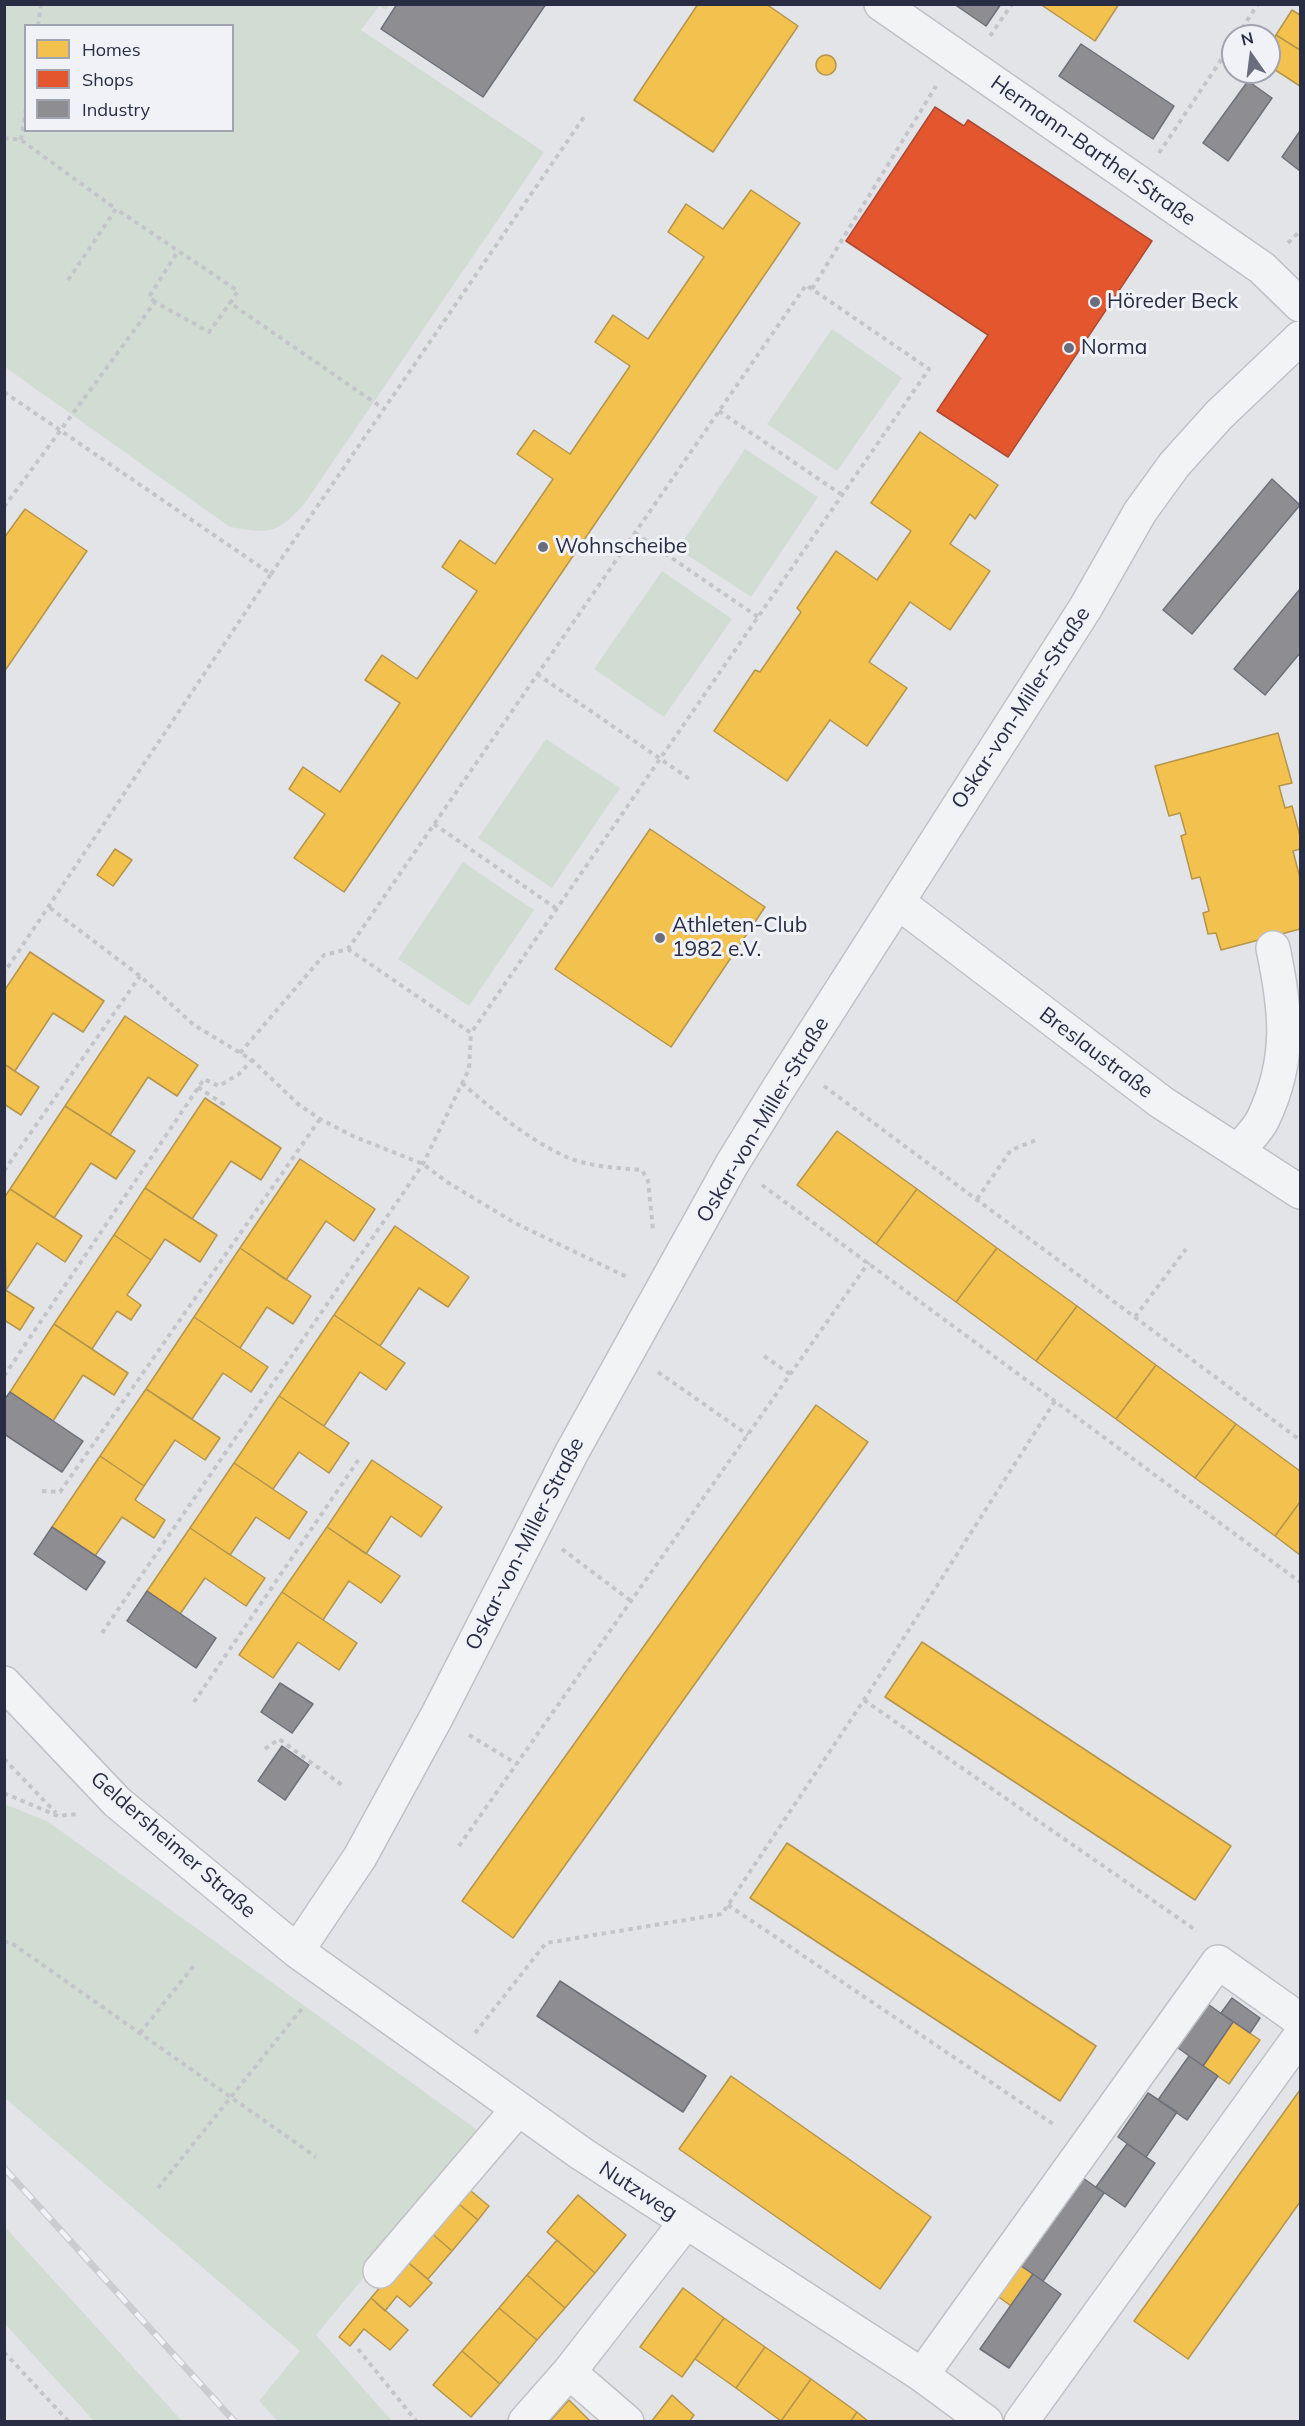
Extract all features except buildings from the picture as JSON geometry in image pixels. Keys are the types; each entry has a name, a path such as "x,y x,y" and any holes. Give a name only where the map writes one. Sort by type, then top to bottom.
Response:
{"street":[{"name":"Hermann-Barthel-Straße","path":"881,4 1262,268 1300,305"},
{"name":"Oskar-von-Miller-Straße","path":"297,1951 360,1857 437,1716 532,1527 628,1351 732,1164 794,1064 1086,608 1140,512 1174,465 1218,415 1300,338"},
{"name":"Breslaustraße","path":"899,903 1127,1077 1300,1192"},
{"path":"1238,1151 1263,1120 1276,1083 1285,1045 1284,1002 1273,948"},
{"name":"Geldersheimer Straße","path":"4,1683 117,1802 297,1951"},
{"name":"Nutzweg","path":"297,1951 518,2109 686,2222 922,2375 986,2421"},
{"path":"922,2375 1218,1962 1300,2020"},
{"path":"1021,2421 1300,2037"},
{"path":"380,2271 518,2109"},
{"path":"525,2421 569,2372 686,2222"},
{"path":"569,2372 627,2421"}],"path":[{"path":"38,24 41,4"},
{"path":"1245,24 1258,4"},
{"path":"812,289 955,55"},
{"path":"1139,183 1221,60"},
{"path":"4,973 50,908 271,574 586,114"},
{"path":"21,141 24,121"},
{"path":"4,138 21,141 116,209 238,291 209,332 148,297 178,251"},
{"path":"68,280 116,209"},
{"path":"102,1633 423,1164 469,1069 471,1033 929,369 806,285 348,949 324,955 240,1053"},
{"path":"4,507 155,302"},
{"path":"231,303 384,409"},
{"path":"4,392 271,574"},
{"path":"719,411 842,496"},
{"path":"635,533 758,617"},
{"path":"537,674 691,780"},
{"path":"434,824 557,909"},
{"path":"50,908 140,976 194,1025 252,1060 290,1096 320,1119 355,1137 423,1164 447,1182 515,1223 631,1279 662,1289"},
{"path":"348,949 471,1033"},
{"path":"4,1171 140,976"},
{"path":"4,1376 204,1078 219,1086 239,1074 252,1060"},
{"path":"794,1064 1300,1440"},
{"path":"462,1083 484,1102 568,1157 597,1166 642,1170 648,1180 654,1230 649,1240"},
{"path":"198,1087 223,1104 220,1108"},
{"path":"42,1491 60,1492 320,1119"},
{"path":"977,1199 1011,1150 1039,1138"},
{"path":"732,1164 869,1262 1300,1582"},
{"path":"1135,1317 1186,1249"},
{"path":"459,1846 869,1262"},
{"path":"628,1351 748,1435"},
{"path":"764,1356 790,1374"},
{"path":"453,2062 546,1943 722,1914 864,1700 1055,1401"},
{"path":"194,1702 359,1459"},
{"path":"532,1527 632,1601"},
{"path":"864,1700 1215,1944 1218,1962"},
{"path":"437,1716 517,1764"},
{"path":"265,1749 279,1739 342,1785"},
{"path":"4,1759 58,1816"},
{"path":"4,1793 58,1816 89,1812 117,1802"},
{"path":"728,1905 1086,2145"},
{"path":"4,1942 10,1942 315,2157"},
{"path":"140,2033 196,1963"},
{"path":"158,2188 304,2006"},
{"path":"358,2349 417,2421"},
{"path":"4,2352 69,2421"}],"shaded area":[{"path":"4,5 389,5 386,10 379,6 361,30 544,152 305,503 287,521 272,529 255,531 230,527 5,367"},
{"path":"832,329 902,378 837,471 767,424"},
{"path":"745,449 818,497 751,597 678,549"},
{"path":"662,571 732,619 664,717 594,669"},
{"path":"546,739 620,788 552,888 478,838"},
{"path":"463,862 534,910 469,1006 398,959"},
{"path":"4,1804 47,1821 483,2134 316,2335 392,2421 278,2421 259,2401 300,2351 5,2098"},
{"path":"5,2227 182,2421 94,2421 5,2324"}],"railway":[{"path":"4,2168 235,2422"}],"place":[{"name":"Höreder Beck","path":"1095,302"},
{"name":"Norma","path":"1069,348"},
{"name":"Wohnscheibe","path":"543,547"},
{"name":"Athleten-Club 1982 e.V.","path":"660,938"}]}
